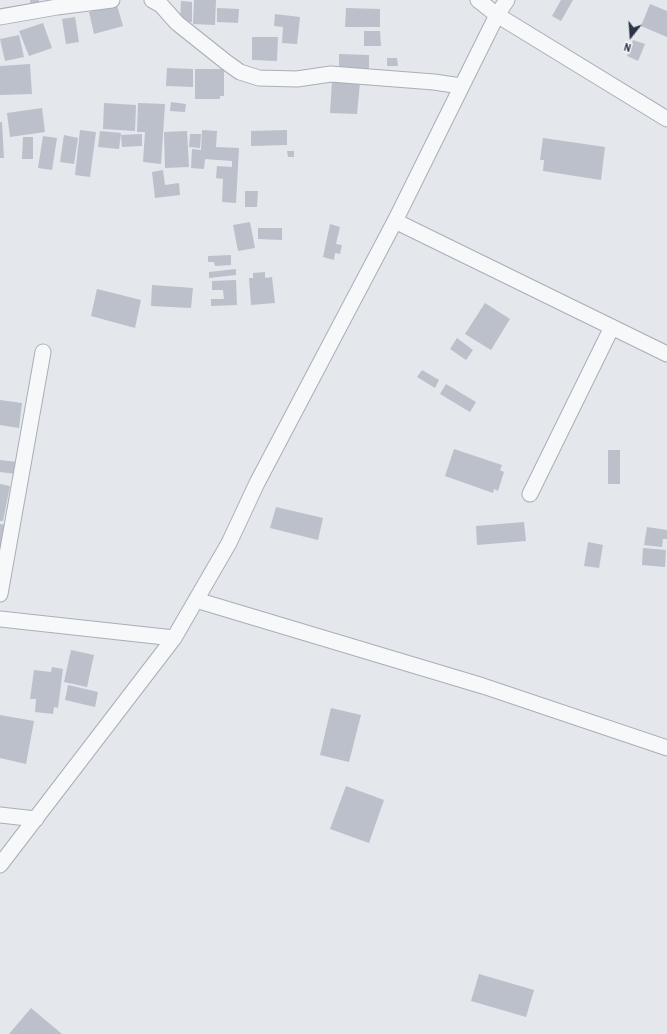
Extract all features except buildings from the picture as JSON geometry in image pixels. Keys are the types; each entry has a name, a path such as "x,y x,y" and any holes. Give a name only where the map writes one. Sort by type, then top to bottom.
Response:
{"street":[{"path":"0,16 56,3 112,0"},
{"path":"152,0 161,5 177,23 226,62 240,72 258,78 297,79 331,74 434,82 461,86"},
{"path":"478,0 497,15 667,119"},
{"path":"0,865 174,638 229,543 257,483 395,221 461,86 497,15 507,0"},
{"path":"395,221 667,354"},
{"path":"530,494 612,327"},
{"path":"0,594 43,352"},
{"path":"196,600 483,686 667,748"},
{"path":"0,619 174,638"},
{"path":"0,815 36,819"}]}
